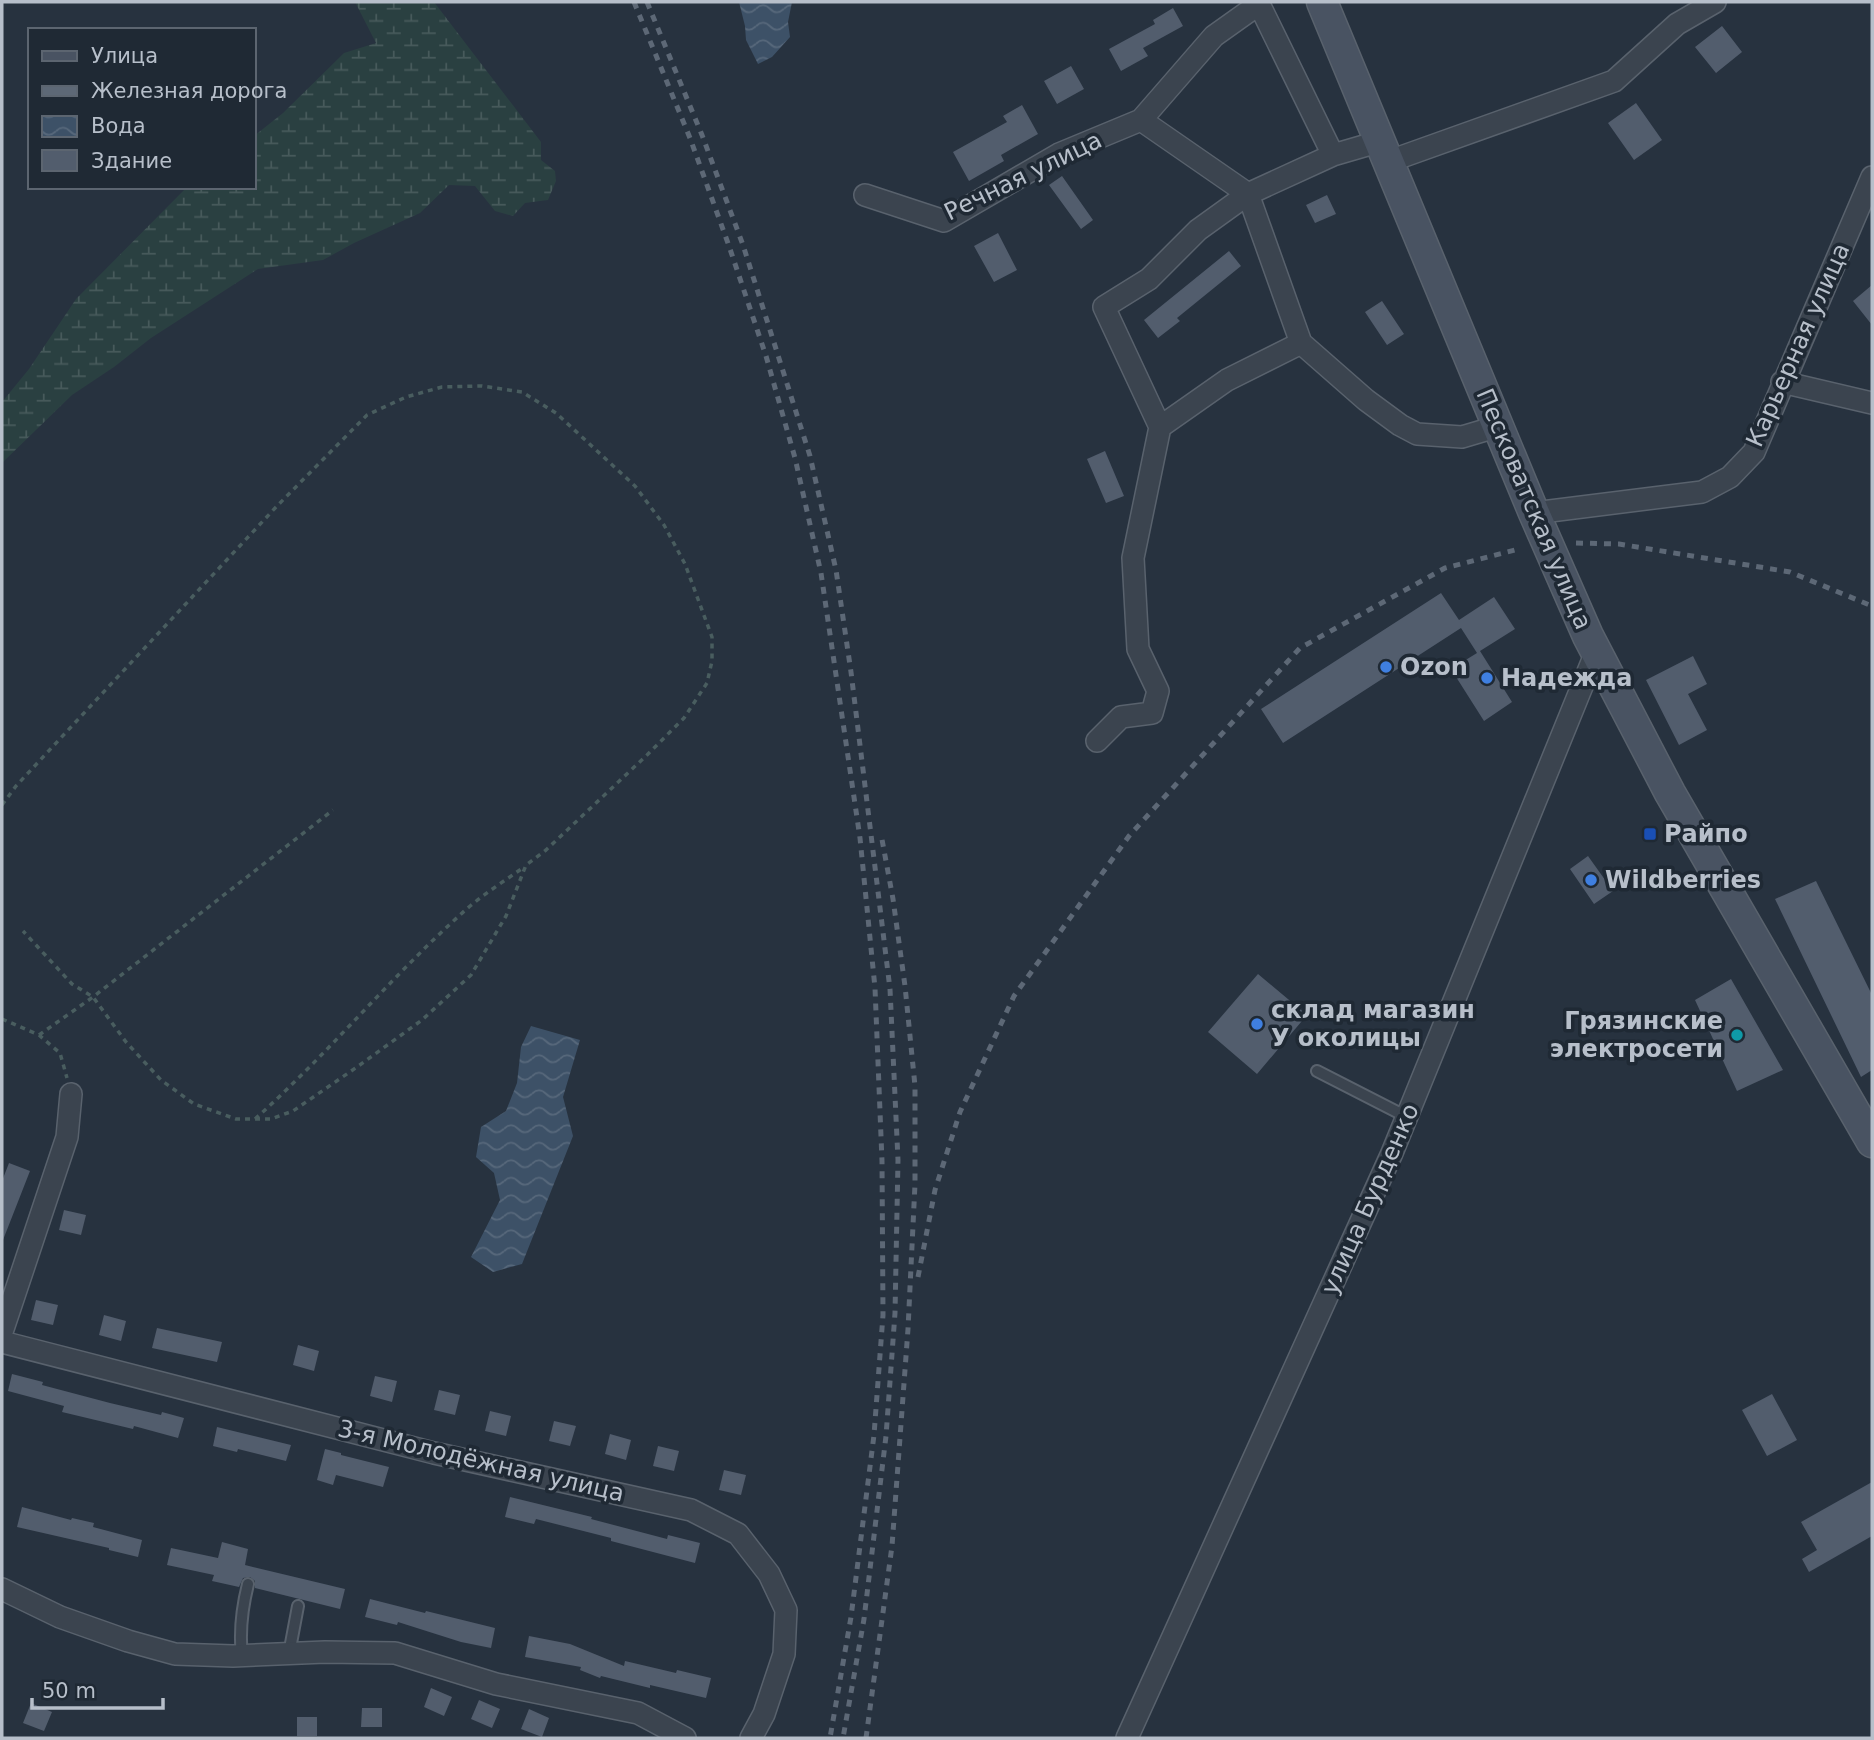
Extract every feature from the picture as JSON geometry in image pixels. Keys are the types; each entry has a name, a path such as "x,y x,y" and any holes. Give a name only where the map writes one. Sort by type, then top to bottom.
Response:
{"main road":[{"name":"Песковатская улица","path":"1322,2 1534,513 1596,652 1670,793 1872,1142"}],"street":[{"path":"1097,741 1121,717 1152,713 1158,691 1138,649 1133,558 1160,426 1104,307 1149,279 1198,230 1248,194 1333,155 1385,151 1614,81 1677,24 1716,2"},
{"name":"Речная улица","path":"865,195 944,221 1059,154 1141,120 1214,36 1259,4 1333,155"},
{"path":"1141,120 1248,194 1301,343 1366,400 1417,434 1462,437 1499,426"},
{"name":"Карьерная улица","path":"1534,513 1702,492 1730,477 1754,452 1872,177"},
{"path":"1160,426 1227,380 1301,343"},
{"path":"1782,382 1872,403"},
{"name":"улица Бурденко","path":"1126,1738 1392,1153 1596,652"},
{"path":"2,1332 67,1137 71,1094"},
{"name":"3-я Молодёжная улица","path":"2,1342 434,1453 691,1510 738,1534 769,1574 786,1610 784,1654 764,1714 751,1738"},
{"path":"2,1590 60,1617 175,1654 242,1656 395,1653 496,1684 638,1713 685,1738"}],"lane":[{"path":"1317,1071 1407,1117"},
{"path":"242,1656 240,1635 248,1584"},
{"path":"289,1654 298,1606"}],"path":[{"path":"2,805 16,786 276,506 368,415 406,397 442,387 482,386 522,392 556,412 635,486 664,525 685,564 712,637 712,661 706,683 684,718 647,755 546,850 461,913 281,1096 254,1119"},
{"path":"40,1035 93,997 333,810"},
{"path":"23,931 72,984 93,997 126,1042 161,1080 194,1104 236,1119 271,1119 293,1111 357,1067 422,1020 471,975 506,916 526,865"},
{"path":"2,1019 40,1035 60,1053 71,1094"}],"green space":[{"path":"355,2 434,2 541,142 541,160 555,171 556,181 548,200 525,203 513,216 495,211 475,186 449,185 420,213 323,260 258,269 151,338 72,395 2,463 2,402 29,369 76,299 185,189 256,189 256,134 283,113 344,53 376,43"}],"water":[{"path":"739,2 792,2 788,22 790,37 772,57 758,64 746,40"},
{"path":"531,1026 580,1040 563,1097 573,1136 522,1264 493,1272 471,1257 500,1200 494,1173 476,1157 481,1127 506,1111 517,1083 521,1047"}],"building":[{"path":"1173,8 1183,26 1143,48 1148,56 1121,71 1109,49 1155,24 1153,20"},
{"path":"1722,26 1742,52 1716,73 1695,47"},
{"path":"1071,66 1084,89 1057,104 1044,81"},
{"path":"1636,103 1662,140 1634,160 1608,123"},
{"path":"1022,105 1038,134 1001,155 1004,161 969,181 953,152 1007,122 1003,116"},
{"path":"1062,176 1093,220 1081,229 1049,185"},
{"path":"1327,195 1336,214 1315,223 1306,205"},
{"path":"998,233 1017,270 994,282 974,246"},
{"path":"1229,251 1241,266 1177,318 1180,321 1158,338 1144,320"},
{"path":"1872,285 1872,325 1853,301"},
{"path":"1382,301 1404,334 1387,345 1365,312"},
{"path":"1105,451 1124,496 1106,503 1087,459"},
{"path":"1441,593 1459,620 1494,597 1515,629 1480,651 1512,702 1484,721 1451,669 1477,653 1461,628 1283,743 1261,709"},
{"path":"1693,656 1707,684 1688,694 1707,730 1679,745 1646,680"},
{"name":"Wildberries","path":"1588,856 1613,891 1594,904 1570,869"},
{"path":"1816,881 1872,995 1872,1070 1861,1077 1775,899"},
{"name":"склад магазин У околицы","path":"1258,974 1307,1015 1257,1074 1208,1032"},
{"name":"Грязинские электросети","path":"1731,979 1783,1070 1737,1091 1695,1000"},
{"path":"9,1163 30,1171 3,1240 2,1181"},
{"path":"64,1210 86,1215 81,1235 59,1230"},
{"path":"36,1300 58,1305 53,1325 31,1320"},
{"path":"104,1315 126,1321 121,1341 99,1335"},
{"path":"157,1328 222,1342 217,1362 152,1348"},
{"path":"298,1345 319,1351 314,1371 293,1365"},
{"path":"12,1374 110,1403 184,1418 178,1438 62,1412 64,1406 8,1391"},
{"path":"375,1376 397,1381 392,1402 370,1396"},
{"path":"439,1390 460,1395 455,1415 434,1410"},
{"path":"1772,1394 1797,1440 1767,1456 1742,1410"},
{"path":"490,1411 511,1416 506,1436 485,1431"},
{"path":"554,1421 576,1426 570,1446 549,1441"},
{"path":"217,1427 291,1445 286,1461 213,1446"},
{"path":"610,1434 631,1440 626,1460 605,1454"},
{"path":"658,1446 679,1451 674,1471 653,1466"},
{"path":"325,1449 389,1467 383,1487 336,1475 333,1485 317,1480"},
{"path":"724,1470 746,1475 741,1495 719,1490"},
{"path":"1872,1482 1872,1536 1809,1572 1802,1559 1817,1550 1801,1522"},
{"path":"510,1497 667,1539 668,1535 700,1543 695,1563 536,1519 534,1524 505,1517"},
{"path":"22,1507 94,1523 93,1527 142,1540 138,1557 17,1527"},
{"path":"222,1542 248,1549 245,1565 345,1589 340,1609 255,1588 255,1581 250,1577 243,1578 239,1587 212,1581 214,1575 167,1565 171,1548 218,1558"},
{"path":"370,1599 495,1628 491,1648 461,1642 398,1622 397,1625 365,1617"},
{"path":"529,1636 570,1644 624,1666 625,1661 711,1678 706,1698 650,1685 650,1688 601,1676 600,1678 580,1670 581,1667 525,1657"},
{"path":"431,1688 452,1697 444,1716 424,1707"},
{"path":"479,1700 500,1709 492,1728 471,1719"},
{"path":"31,1703 52,1712 44,1731 23,1723"},
{"path":"362,1708 382,1708 382,1727 361,1727"},
{"path":"529,1709 549,1718 542,1737 521,1729"},
{"path":"297,1717 317,1717 317,1736 297,1736"}],"railway":[{"path":"634,2 690,138 729,246 766,356 795,458 821,573 860,838 875,988 882,1161 883,1315 874,1435 851,1617 830,1738"},
{"path":"647,2 702,135 743,245 810,456 836,570 890,989 898,1160 895,1313 886,1436 864,1619 843,1738"},
{"path":"1576,543 1619,544 1790,572 1872,606"},
{"path":"918,1277 935,1190 960,1112 1014,996 1129,836 1300,648 1445,568 1515,550"},
{"path":"866,1738 892,1546 908,1329 915,1184 915,1086 905,986 881,834"}],"place":[{"name":"Ozon","path":"1386,667"},
{"name":"Надежда","path":"1487,678"},
{"name":"Райпо","path":"1650,834"},
{"name":"Wildberries","path":"1591,880"},
{"name":"склад магазин У околицы","path":"1257,1024"},
{"name":"Грязинские электросети","path":"1737,1035"}]}
